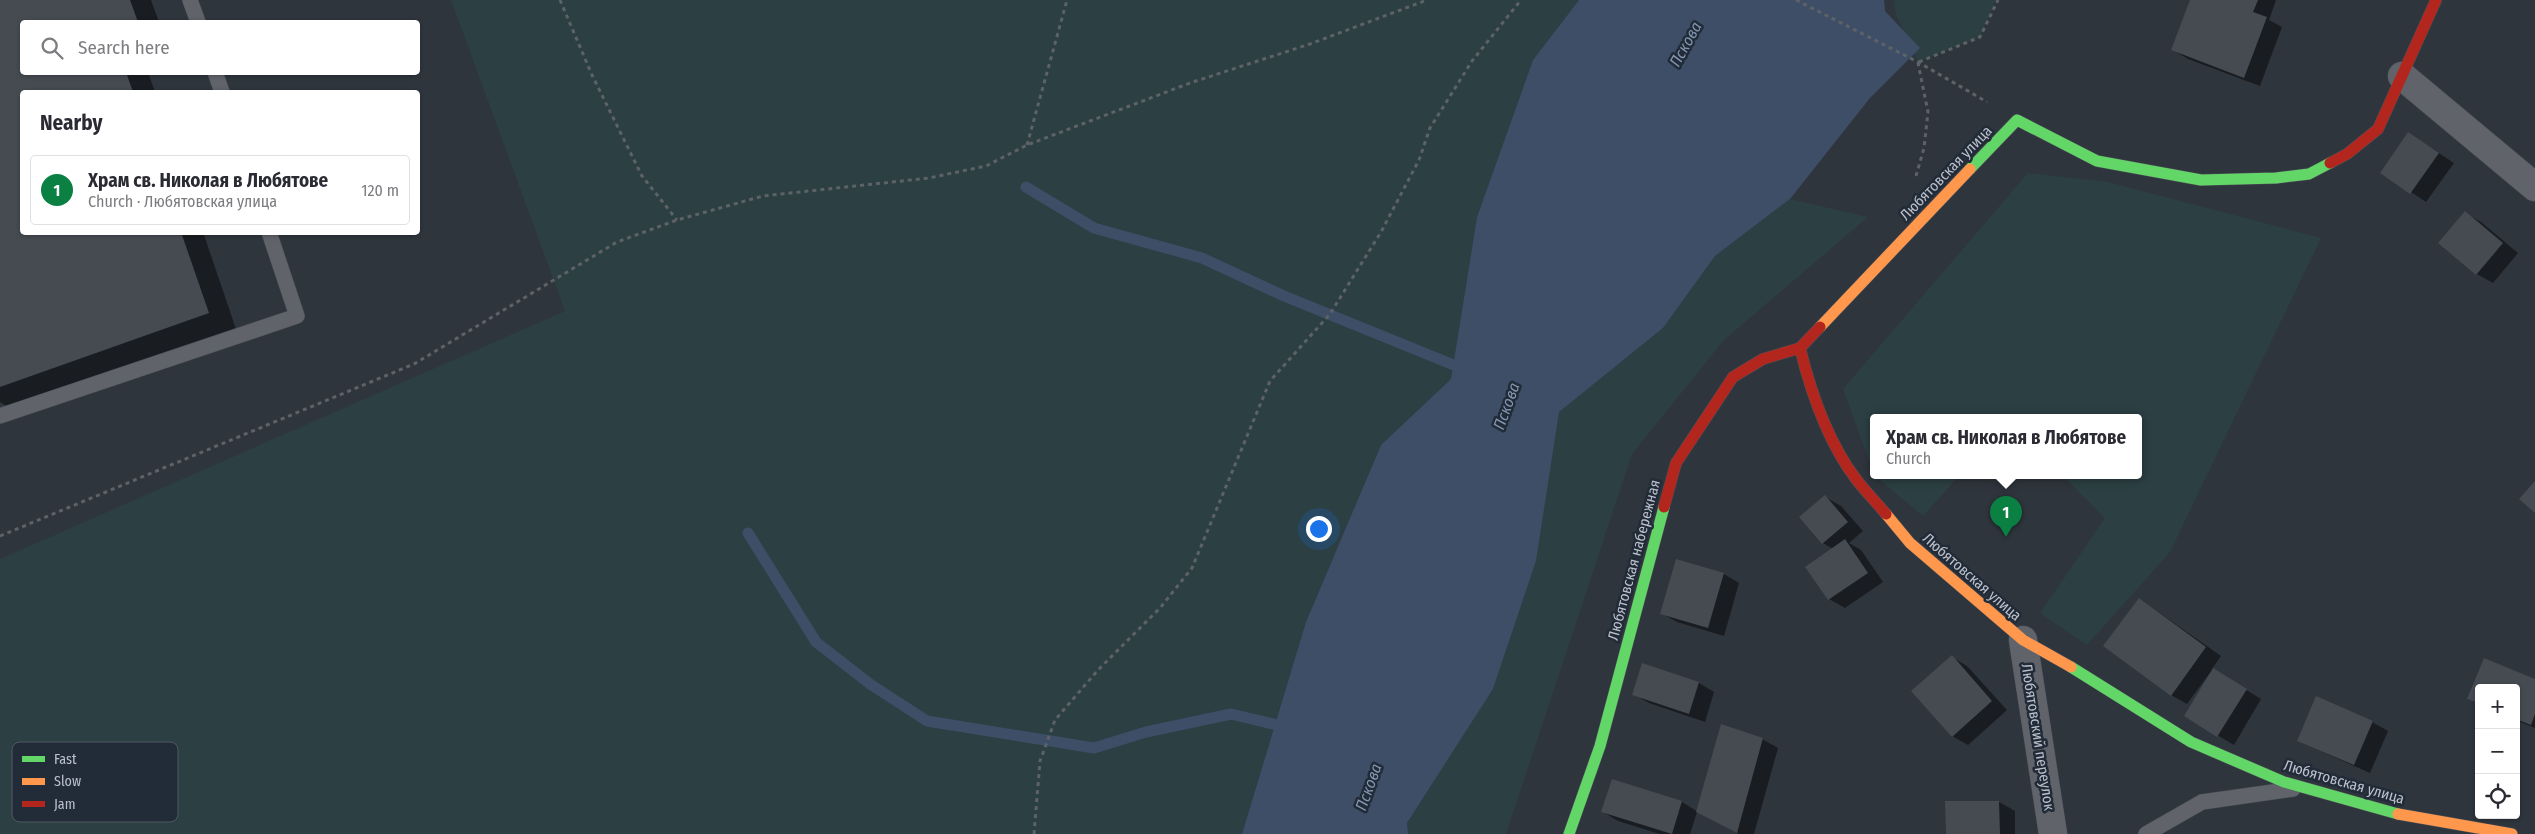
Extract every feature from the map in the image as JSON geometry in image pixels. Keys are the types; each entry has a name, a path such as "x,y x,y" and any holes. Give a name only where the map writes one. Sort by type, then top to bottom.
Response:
{"street":[{"path":"2017,120 2097,161 2201,180 2276,178 2309,174 2347,154 2378,129 2436,0"},
{"path":"2402,76 2535,187"},
{"name":"Любятовская улица","path":"2017,120 1800,348 1809,385 1830,435 1855,478 1910,543 2023,640 2104,686 2191,742 2302,788 2394,813 2512,834"},
{"name":"Любятовская набережная","path":"1569,834 1600,746 1676,463 1733,377 1763,359 1800,348"},
{"name":"Любятовский переулок","path":"2023,640 2053,834"}],"lane":[{"path":"190,0 197,20"},
{"path":"216,75 221,90"},
{"path":"0,416 297,316 270,235"},
{"path":"2146,834 2202,802 2302,788"}],"path":[{"path":"560,0 592,75 642,176 678,220"},
{"path":"1027,145 1067,0"},
{"path":"0,536 414,364 617,242 678,220 763,196 929,178 986,166 1027,145 1190,83 1310,44 1428,0"},
{"path":"1034,834 1040,761 1055,720 1098,670 1160,608 1192,568 1270,381 1330,314 1385,224 1419,160 1430,128 1472,62 1521,0"},
{"path":"1796,0 1918,62 2017,120"},
{"path":"1918,62 1980,37 1998,0"},
{"path":"1914,182 1924,148 1928,112 1918,62"}],"green space":[{"path":"451,0 1579,0 1533,60 1477,217 1451,379 1381,445 1306,622 1242,834 0,834 0,559 565,311"},
{"path":"1894,0 1996,0 1980,37 1918,62 1896,15"},
{"path":"2028,173 2108,182 2321,238 2170,552 2087,645 2040,613 2105,518 2066,479 2142,479 2142,414 1870,414 1870,463 1843,389"},
{"path":"1790,199 1868,217 1724,340 1632,454 1506,834 1408,834 1407,823 1493,689 1536,561 1558,412 1663,328 1715,256"},
{"path":"1879,479 1956,479 1923,516"}],"water":[{"name":"Пскова","path":"1579,0 1884,0 1885,11 1920,48 1870,98 1790,199 1715,256 1663,328 1559,412 1536,561 1493,689 1407,823 1408,834 1242,834 1306,622 1381,445 1451,379 1477,217 1533,60"}],"building":[{"path":"0,0 130,0 137,20 20,20 20,75 127,75 132,90 20,90 20,235 182,235 209,313 0,387"},
{"path":"2190,0 2258,0 2253,12 2267,17 2244,78 2171,50"},
{"path":"2408,132 2439,153 2410,194 2380,173"},
{"path":"2465,211 2503,243 2476,275 2438,243"},
{"path":"2535,481 2535,513 2519,499"},
{"path":"1825,495 1848,522 1822,544 1799,517"},
{"path":"1845,539 1868,573 1828,600 1805,567"},
{"path":"1676,559 1724,573 1708,628 1660,614"},
{"path":"2139,598 2206,647 2171,696 2103,646"},
{"path":"1952,655 1992,701 1952,737 1911,691"},
{"path":"2484,658 2535,679 2535,714 2531,725 2520,721 2520,684 2475,684 2475,702 2467,699"},
{"path":"1642,663 1699,682 1689,714 1632,695"},
{"path":"2213,668 2247,689 2217,737 2184,716"},
{"path":"2316,696 2373,721 2354,765 2297,741"},
{"path":"1721,724 1763,738 1737,833 1696,812"},
{"path":"1612,779 1682,801 1672,834 1601,812"},
{"path":"1945,801 1999,801 2000,834 1946,834"}],"waterway":[{"path":"1026,187 1094,228 1202,258 1284,296 1466,370"},
{"path":"748,533 816,642 870,684 927,721 1094,748 1146,732 1231,714 1290,728"}],"traffic: fast":[{"path":"1970,169 2017,120 2097,161 2201,180 2276,178 2309,174 2330,163"},
{"path":"1569,834 1600,746 1664,507"},
{"path":"2071,667 2191,742 2284,782 2398,814"}],"traffic: slow":[{"path":"1820,327 1970,169"},
{"path":"1886,514 1910,543 2023,640 2071,667"},
{"path":"2398,814 2512,834"}],"traffic: jam":[{"path":"2330,163 2347,154 2378,129 2436,0"},
{"path":"1820,327 1800,348 1809,382 1828,433 1837,449 1859,483 1886,514"},
{"path":"1664,507 1676,463 1733,377 1763,359 1800,348"}],"place":[{"name":"Храм св. Николая в Любятове","path":"2006,537"}]}
